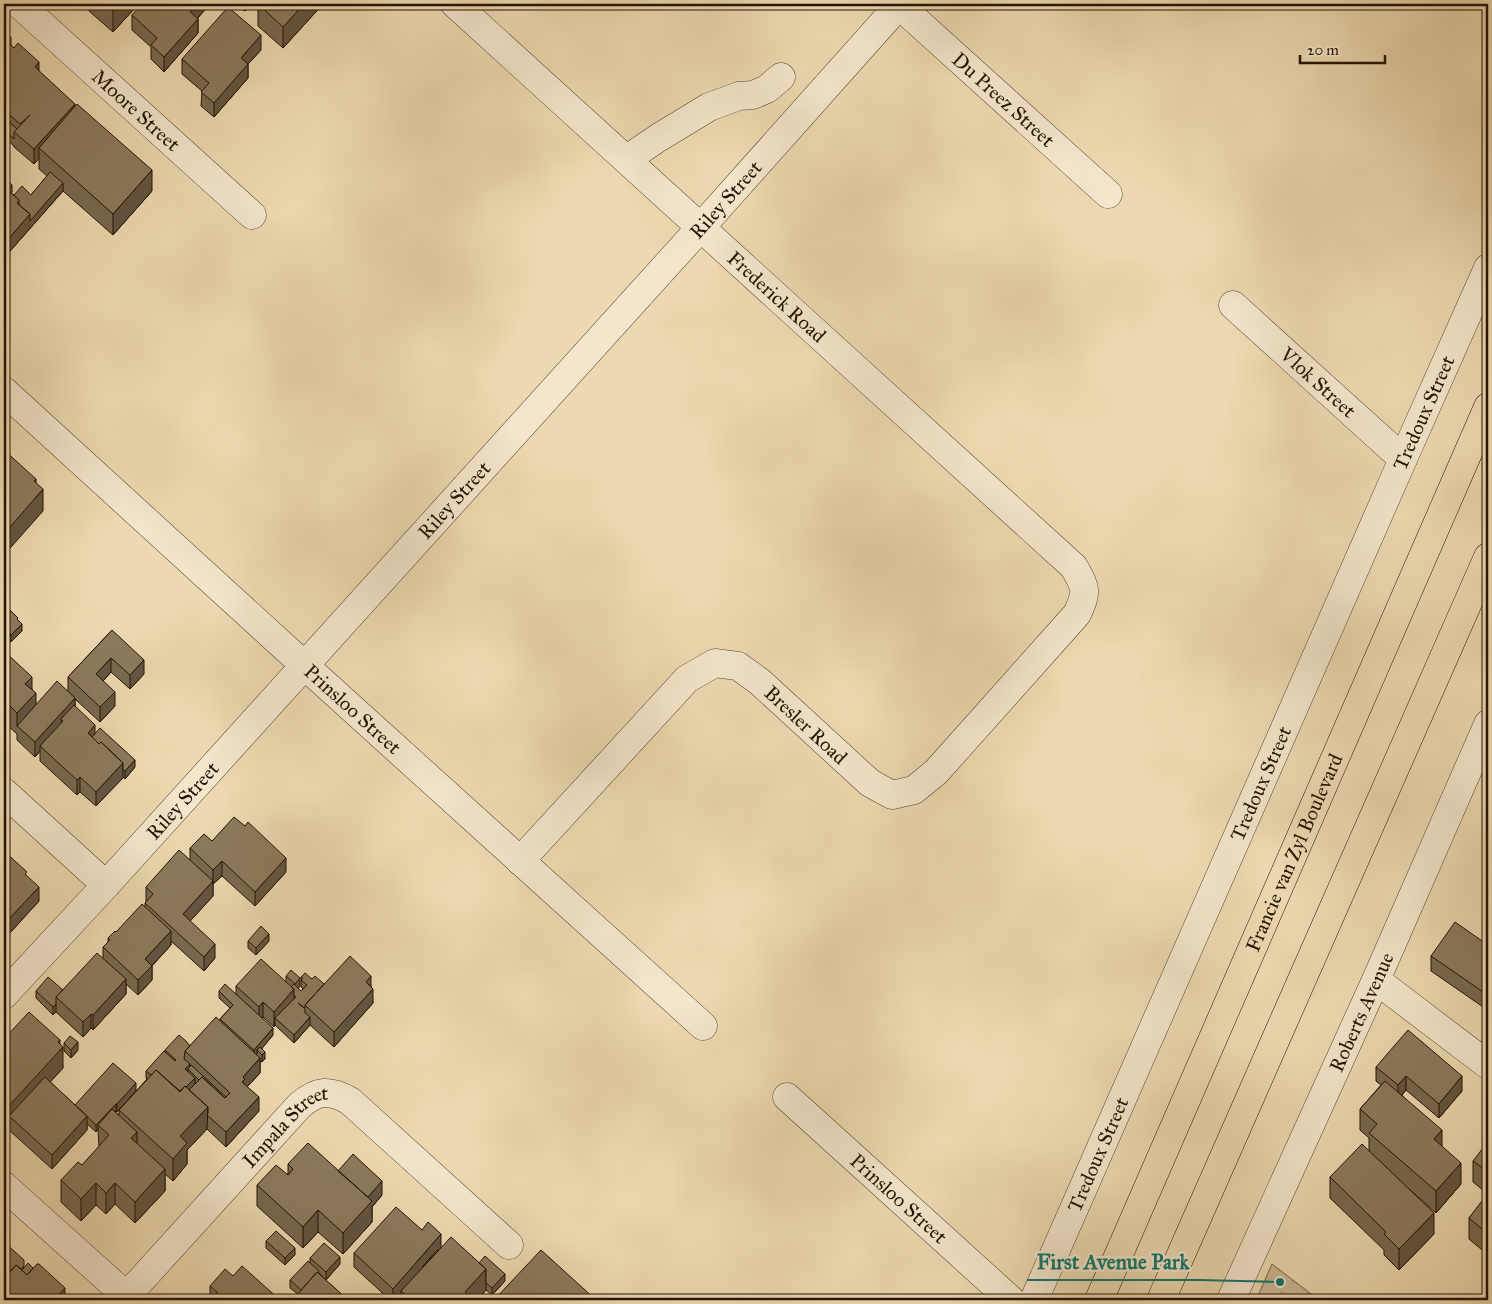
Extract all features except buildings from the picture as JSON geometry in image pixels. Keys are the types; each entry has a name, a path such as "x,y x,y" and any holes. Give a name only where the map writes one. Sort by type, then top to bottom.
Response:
{"main road":[{"name":"Francie van Zyl Boulevard","path":"1100,1300 1488,407"},
{"path":"1161,1300 1488,557"}],"street":[{"name":"Moore Street","path":"19,4 252,215"},
{"name":"Frederick Road","path":"455,4 1074,567 1084,585 1085,597"},
{"name":"Du Preez Street","path":"900,4 1108,194"},
{"name":"Riley Street","path":"4,995 106,885 701,227 900,4"},
{"path":"627,159 709,107 739,96 753,95 767,89 781,76"},
{"name":"Tredoux Street","path":"1034,1300 1488,268"},
{"name":"Vlok Street","path":"1233,305 1403,459"},
{"name":"Prinsloo Street","path":"4,391 703,1026"},
{"name":"Bresler Road","path":"520,861 687,679 715,663 738,666 760,682 870,783 892,795 914,790 936,772 1071,621 1077,614 1085,597"},
{"name":"Roberts Avenue","path":"1232,1300 1376,980 1488,724"},
{"path":"4,792 106,885"},
{"path":"1376,980 1488,1065"},
{"name":"Impala Street","path":"127,1299 299,1106 310,1096 326,1093 338,1094 350,1101 509,1245"},
{"name":"Prinsloo Street","path":"787,1097 1011,1300"},
{"path":"4,1186 127,1299"}],"green space":[{"path":"1272,1264 1319,1300 1256,1300"}],"place":[{"name":"First Avenue Park","path":"1280,1282"}]}
